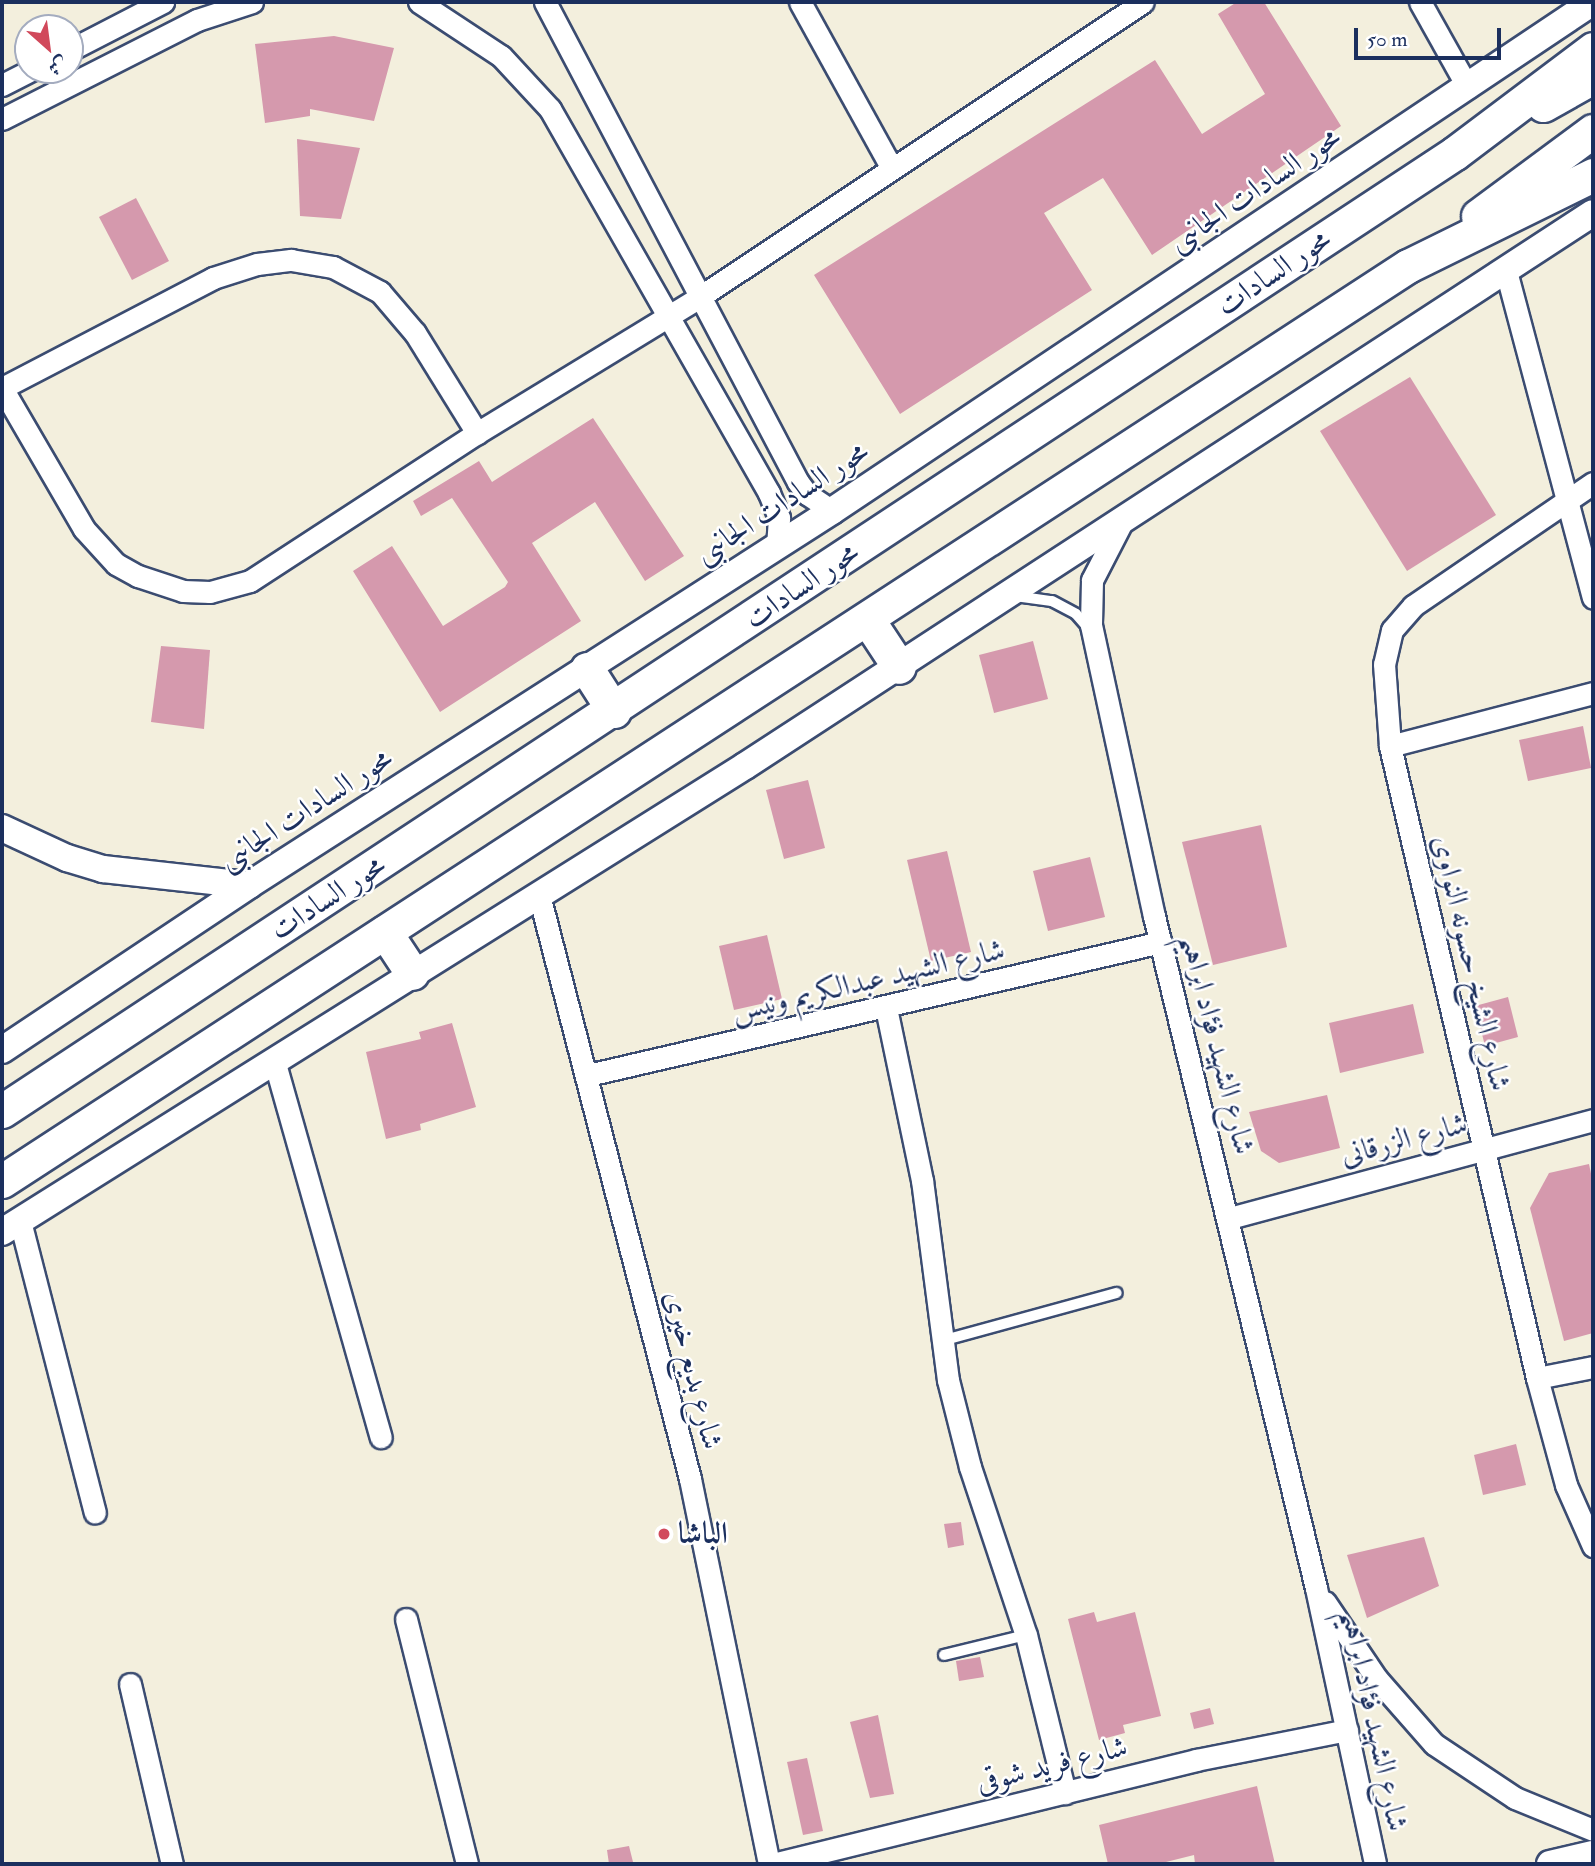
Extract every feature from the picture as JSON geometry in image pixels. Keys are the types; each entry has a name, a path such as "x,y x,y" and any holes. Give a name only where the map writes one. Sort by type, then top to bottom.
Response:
{"main road":[{"name":"محور السادات","path":"2,1111 614,711 1455,153 1593,49"},
{"path":"1455,153 1593,78"},
{"path":"1408,267 1593,131"},
{"name":"محور السادات","path":"2,1181 1408,267 1593,175"},
{"path":"868,620 899,667"},
{"path":"587,668 614,711"},
{"path":"385,932 412,973"}],"street":[{"path":"84,43 163,2"},
{"path":"2,119 198,20 252,2"},
{"path":"417,2 430,2"},
{"path":"417,2 501,57 537,90 669,315 775,506 777,547"},
{"path":"545,2 698,298 798,482 807,494 832,511"},
{"path":"800,2 891,167"},
{"path":"477,433 415,333 380,292 342,271 299,260 257,264 213,278 2,388 84,529 101,550 138,576 183,591 229,588 267,573 477,433 698,298 891,167 1143,2"},
{"path":"1420,2 1468,88"},
{"name":"محور السادات الجانبى","path":"2,1050 249,885 832,511 1593,2"},
{"path":"94,1513 11,1226 899,667 1593,212"},
{"path":"1506,271 1593,598"},
{"name":"شارع الشيخ حسونه النواوى","path":"1593,482 1413,606 1398,622 1384,664 1390,746 1537,1378 1566,1485 1593,1546"},
{"name":"شارع الشهيد فؤاد ابراهيم","path":"1124,519 1092,580 1089,598 1094,638 1161,942 1230,1218 1316,1588 1375,1864"},
{"path":"1390,746 1593,693"},
{"path":"2,828 67,858 103,869 249,885"},
{"name":"شارع بديع خيرى","path":"539,895 588,1075 690,1479 771,1864"},
{"name":"شارع الشهيد عبدالكريم ونيس","path":"588,1075 886,1008 1161,942"},
{"path":"886,1008 922,1180 941,1341 970,1467 1026,1635 1065,1793"},
{"path":"274,1060 381,1437"},
{"name":"شارع الزرقانى","path":"1230,1218 1593,1120"},
{"path":"1537,1378 1593,1367"},
{"name":"شارع الشهيد فؤاد ابراهيم","path":"1316,1588 1377,1679 1434,1744 1515,1798 1593,1830"},
{"path":"406,1619 467,1864"},
{"path":"130,1684 172,1864"},
{"name":"شارع فريد شوقى","path":"771,1864 1065,1793 1347,1730"},
{"path":"1550,1864 1593,1854"}],"lane":[{"path":"1006,596 1037,597 1065,607 1094,638"},
{"path":"941,1341 1117,1293"},
{"path":"944,1655 1026,1635"}],"building":[{"path":"1237,2 1264,2 1341,126 1152,255 1103,178 1044,213 1092,290 900,414 814,275 1155,60 1202,134 1265,94 1218,14"},
{"path":"334,36 394,48 374,121 310,109 310,116 265,123 255,44"},
{"path":"297,139 360,148 341,219 300,216"},
{"path":"136,198 169,261 132,280 99,217"},
{"path":"1410,377 1496,515 1407,571 1320,431"},
{"path":"593,418 684,556 645,581 595,502 532,543 581,621 440,712 353,571 392,546 443,626 505,587 508,582 452,498 421,516 413,501 479,461 492,482"},
{"path":"1033,641 1048,699 994,713 979,655"},
{"path":"161,646 210,650 204,729 151,722"},
{"path":"1583,726 1591,768 1528,781 1519,740"},
{"path":"808,780 825,848 784,859 766,790"},
{"path":"1261,825 1287,947 1213,965 1182,842"},
{"path":"947,851 971,952 931,961 907,860"},
{"path":"1090,857 1105,917 1048,931 1033,871"},
{"path":"767,935 782,999 734,1010 719,946"},
{"path":"1508,997 1518,1037 1485,1046 1475,1006"},
{"path":"1413,1004 1424,1053 1340,1073 1329,1023"},
{"path":"452,1023 476,1107 420,1124 421,1130 386,1139 366,1052 421,1039 419,1032"},
{"path":"1327,1095 1340,1148 1279,1163 1261,1151 1249,1112"},
{"path":"1589,1164 1593,1183 1593,1333 1564,1341 1530,1208 1549,1173"},
{"path":"1516,1444 1526,1485 1483,1495 1474,1455"},
{"path":"961,1522 964,1545 948,1548 944,1524"},
{"path":"1424,1537 1439,1586 1367,1618 1347,1555"},
{"path":"1094,1612 1097,1622 1135,1612 1161,1716 1123,1725 1125,1733 1099,1740 1068,1619"},
{"path":"980,1657 984,1677 959,1681 956,1661"},
{"path":"1210,1708 1214,1724 1194,1729 1190,1713"},
{"path":"878,1715 894,1794 870,1798 850,1722"},
{"path":"807,1758 823,1831 803,1835 787,1762"},
{"path":"1257,1786 1275,1864 1195,1864 1194,1855 1158,1864 1108,1864 1099,1825"},
{"path":"629,1846 633,1862 609,1864 607,1850"}],"place":[{"name":"الباشا","path":"664,1534"}]}
